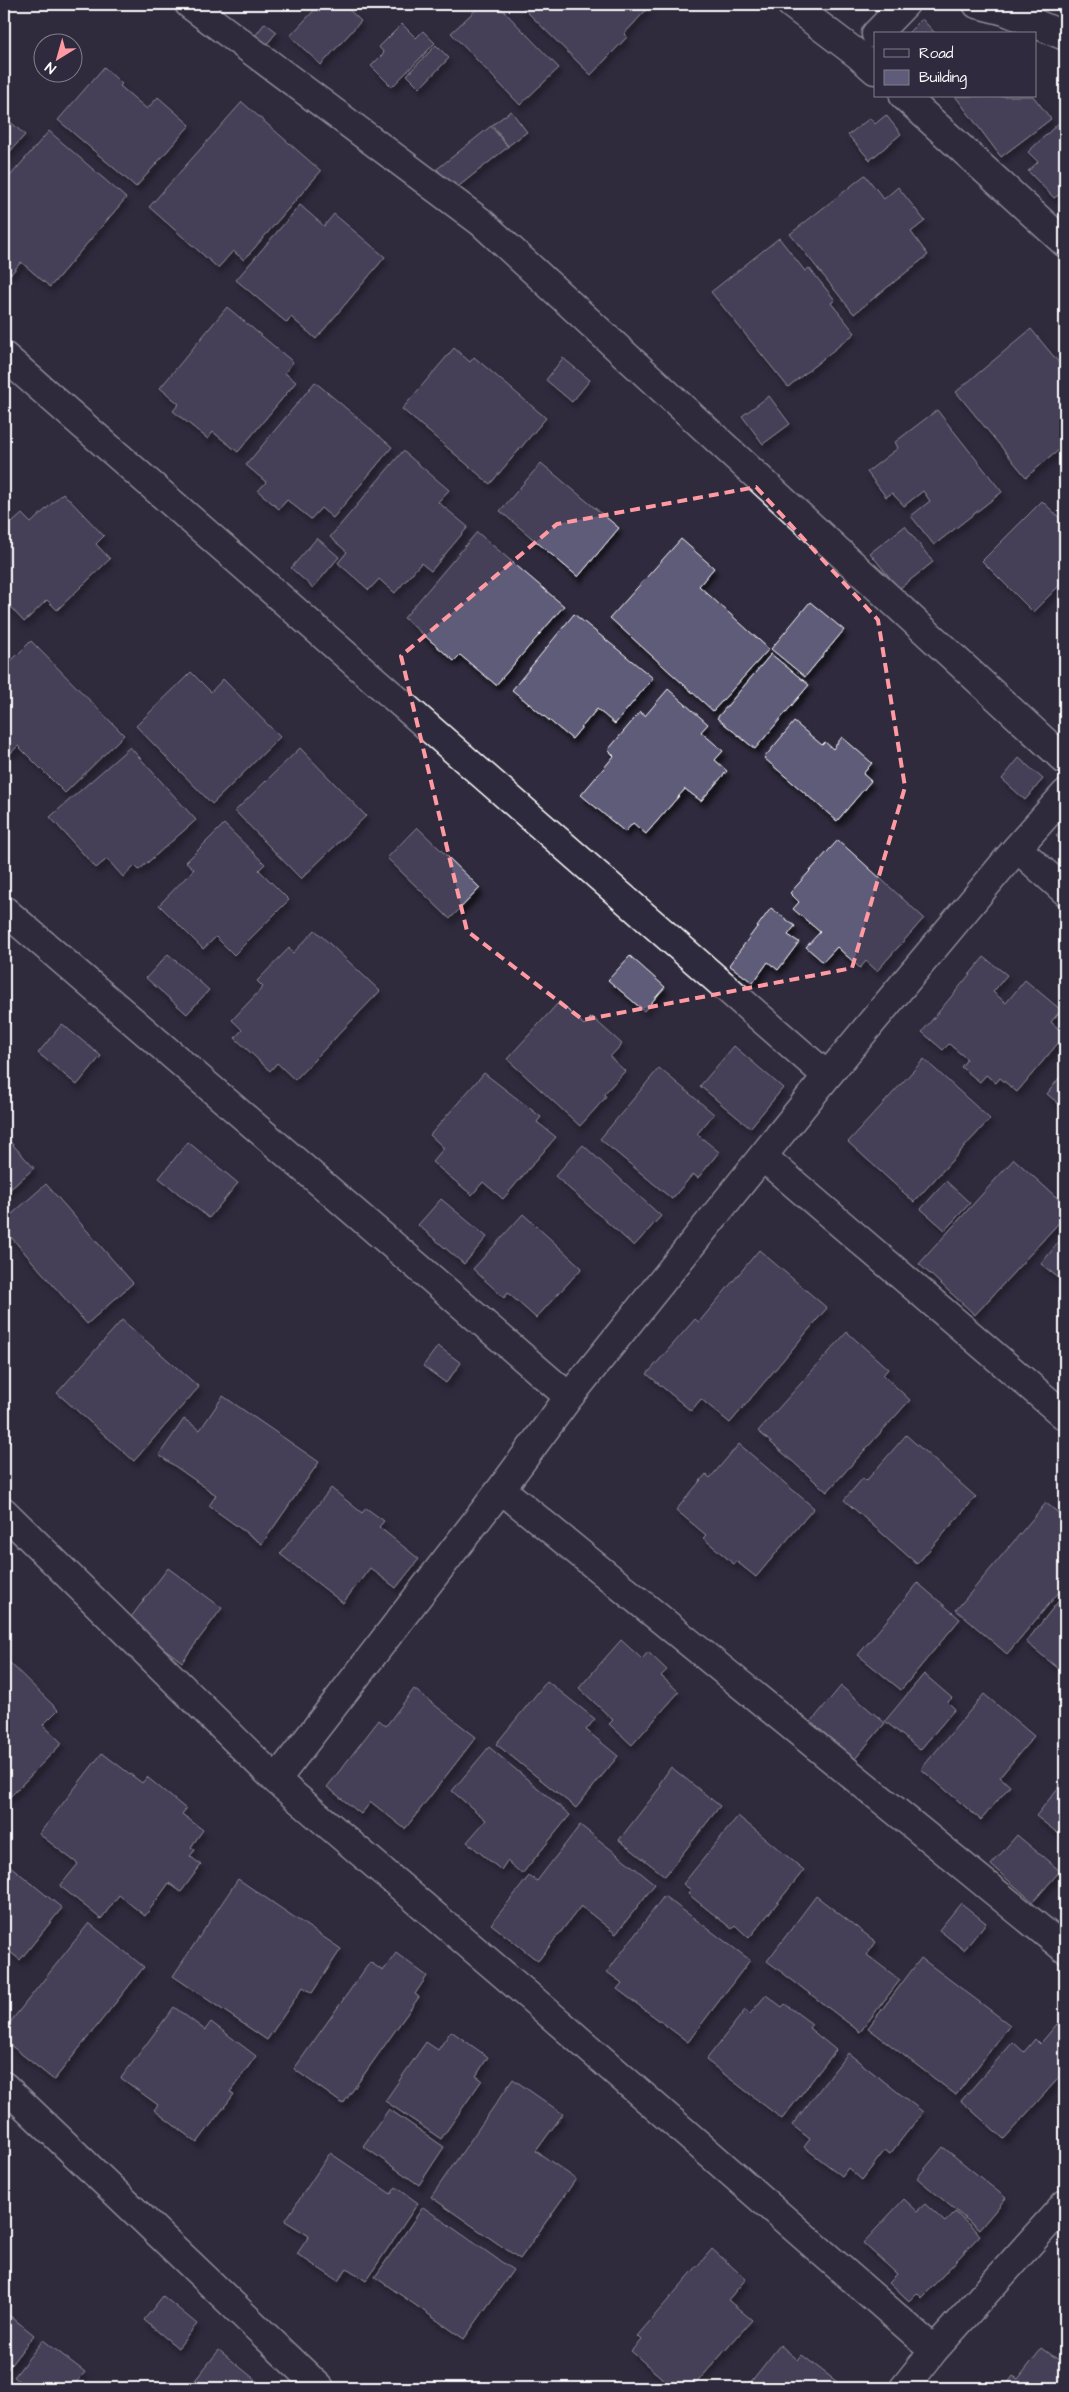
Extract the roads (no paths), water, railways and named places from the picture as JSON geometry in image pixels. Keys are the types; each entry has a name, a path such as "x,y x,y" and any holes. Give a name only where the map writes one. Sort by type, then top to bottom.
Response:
{"street":[{"path":"189,4 481,222 1065,760"},
{"path":"790,4 871,48"},
{"path":"883,32 905,4"},
{"path":"976,4 1005,11 1065,36"},
{"path":"906,98 1065,243"},
{"path":"4,356 827,1076"},
{"path":"276,1780 501,1489 569,1397 827,1076 1017,848 1065,794"},
{"path":"1017,848 1065,891"},
{"path":"4,910 569,1397"},
{"path":"763,1157 1065,1416"},
{"path":"501,1489 1065,1949"},
{"path":"4,1512 276,1780 530,1997 934,2350"},
{"path":"4,2086 320,2388"},
{"path":"904,2388 934,2350 1065,2204"}]}
